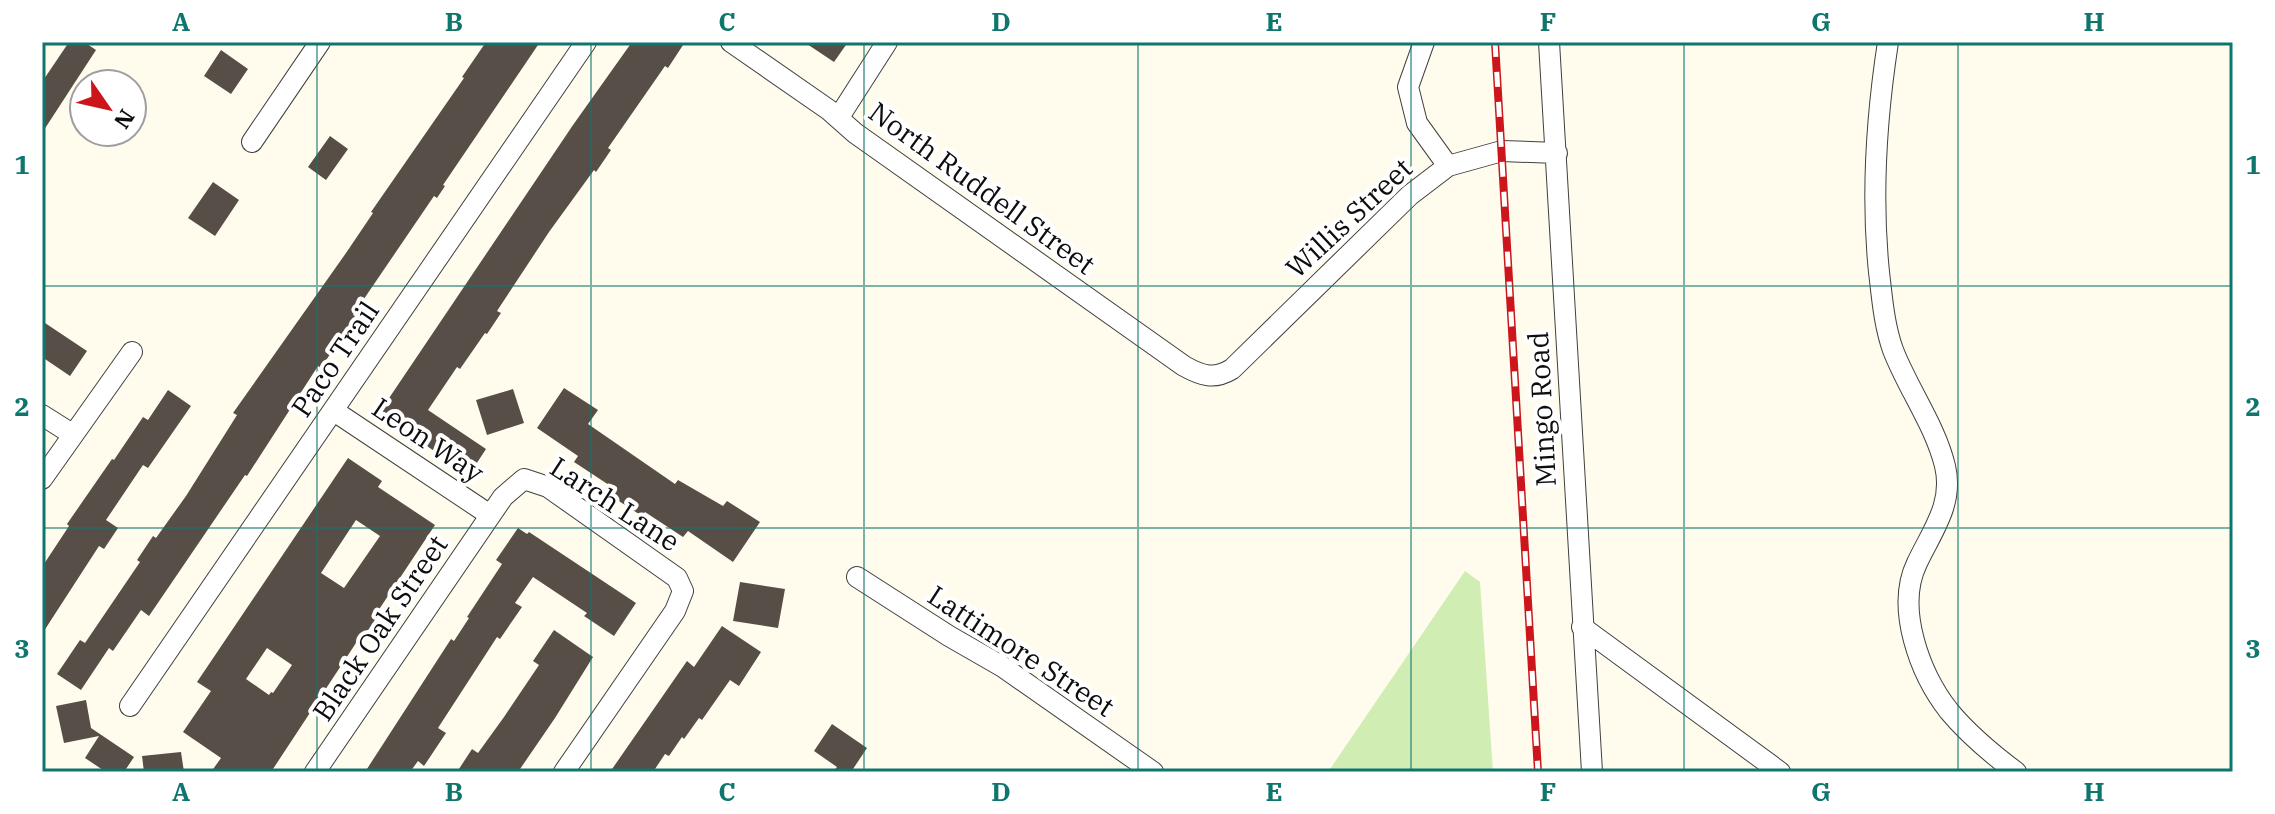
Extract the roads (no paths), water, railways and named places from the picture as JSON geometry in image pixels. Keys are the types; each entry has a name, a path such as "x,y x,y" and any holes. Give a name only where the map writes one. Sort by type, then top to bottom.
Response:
{"street":[{"path":"252,142 320,42"},
{"name":"Paco Trail","path":"130,706 586,42"},
{"name":"North Ruddell Street","path":"731,42 1082,294 1203,376"},
{"path":"839,117 887,42"},
{"path":"1424,42 1408,87 1417,123 1448,166"},
{"name":"Mingo Road","path":"1549,42 1592,772"},
{"path":"1888,42 1879,103 1874,179 1874,217 1882,302 1893,349 1932,429 1948,483 1936,529 1911,579 1910,615 1925,669 1949,710 1976,739 2016,772"},
{"name":"Willis Street","path":"1203,376 1220,376 1232,369 1410,195 1448,166 1502,151 1557,153"},
{"path":"42,479 132,352"},
{"name":"Leon Way","path":"334,411 490,515"},
{"path":"42,415 72,434"},
{"name":"Larch Lane","path":"490,515 503,497 524,479 548,487 677,578 683,591 675,611 564,772"},
{"name":"Black Oak Street","path":"315,772 490,515"},
{"name":"Lattimore Street","path":"857,577 1003,667 1153,772"},
{"path":"1582,627 1780,772"}],"railway":[{"path":"1495,42 1538,772"}]}
